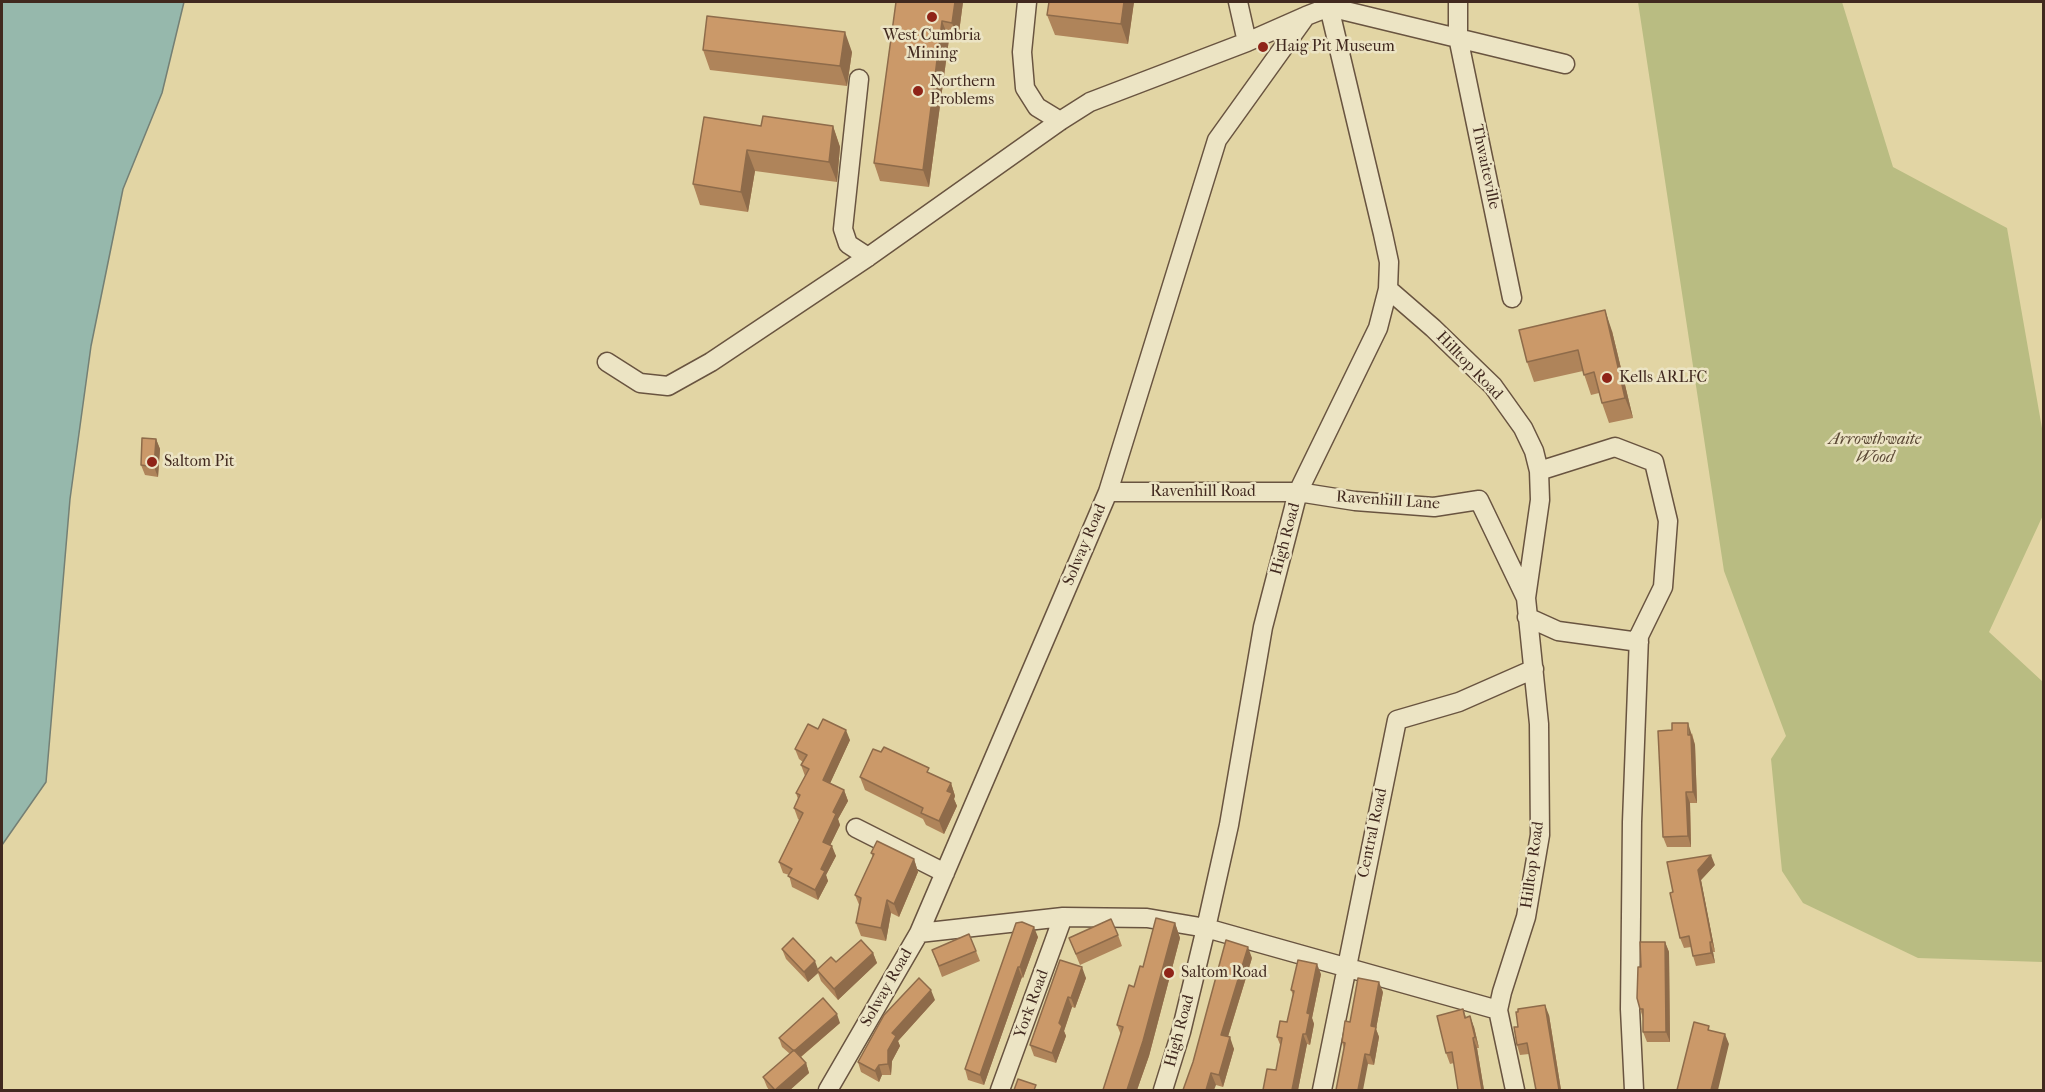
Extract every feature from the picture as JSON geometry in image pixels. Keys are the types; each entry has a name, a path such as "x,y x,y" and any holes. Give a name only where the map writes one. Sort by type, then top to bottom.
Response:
{"street":[{"path":"1027,2 1022,52 1025,88 1037,107 1060,121"},
{"path":"1239,2 1247,42"},
{"name":"Thwaiteville","path":"1458,2 1458,37 1512,298"},
{"path":"607,362 640,383 668,386 711,362 868,257 1090,102 1247,42 1330,4 1565,64"},
{"name":"High Road","path":"1163,1090 1181,1032 1206,928 1229,825 1263,627 1298,492 1378,328 1388,289 1389,262 1330,4"},
{"name":"Solway Road","path":"828,1090 919,933 1108,492 1217,140 1306,16"},
{"path":"859,79 843,229 848,244 868,257"},
{"name":"Hilltop Road","path":"1388,289 1433,328 1493,386 1523,429 1534,451 1539,471 1540,500 1526,598 1539,724 1540,835 1526,917 1498,1010 1515,1090"},
{"path":"1539,471 1615,447 1654,462 1668,521 1663,587 1639,636 1632,834 1630,1009 1634,1090"},
{"name":"Ravenhill Road","path":"1108,492 1298,492"},
{"name":"Ravenhill Lane","path":"1298,492 1355,501 1434,507 1479,500"},
{"name":"Hilltop Road","path":"1479,500 1526,598"},
{"path":"1527,617 1558,631 1639,642"},
{"name":"Central Road","path":"1322,1090 1396,720 1459,702 1534,669"},
{"path":"856,828 945,873"},
{"path":"919,933 1063,917 1147,918 1206,928 1498,1010"},
{"name":"York Road","path":"1000,1090 1063,917"}],"green space":[{"name":"Arrowthwaite Wood","path":"1638,2 1842,2 1893,167 2007,228 2043,434 2044,513 1989,632 2043,682 2043,962 1918,958 1803,903 1782,871 1771,759 1786,736 1724,571"}],"water":[{"path":"2,2 184,2 162,93 123,189 91,346 70,499 46,782 2,845"}],"building":[{"path":"896,2 955,2 952,23 942,21 923,170 874,163"},
{"path":"1049,2 1124,2 1121,24 1047,15"},
{"path":"707,16 845,32 840,66 703,50"},
{"path":"763,116 833,126 829,162 747,150 741,192 693,184 704,117 761,126"},
{"path":"1605,310 1625,398 1602,403 1594,372 1584,375 1578,350 1527,362 1519,330"},
{"path":"142,438 156,439 154,467 141,465"},
{"path":"823,719 846,730 823,780 844,790 833,812 836,814 823,842 832,846 821,869 825,871 815,890 788,876 792,869 779,862 803,813 794,808 800,795 796,793 809,769 801,765 807,755 795,749 808,724 818,729"},
{"path":"1672,723 1688,723 1688,735 1691,735 1693,792 1686,792 1688,836 1663,837 1658,731 1672,730"},
{"path":"884,747 929,768 927,772 951,783 947,791 952,793 939,821 921,813 923,808 860,777 873,749 881,752"},
{"path":"877,841 914,859 894,904 887,900 881,928 856,923 861,898 855,895 874,854 871,853"},
{"path":"1711,855 1698,870 1712,942 1710,942 1711,953 1693,956 1689,936 1680,938 1670,893 1673,892 1667,862"},
{"path":"1156,918 1175,923 1143,1041 1127,1090 1103,1090 1123,1027 1117,1025 1129,985 1134,987 1140,966 1143,967"},
{"path":"1111,919 1118,935 1076,954 1069,938"},
{"path":"1022,922 1034,927 980,1075 965,1069 1016,923"},
{"path":"969,934 976,951 939,966 932,950"},
{"path":"793,938 815,961 804,972 782,949"},
{"path":"861,940 873,953 834,989 817,970 831,957 836,962"},
{"path":"1226,940 1248,947 1221,1035 1230,1037 1219,1075 1211,1073 1206,1090 1183,1090 1193,1062"},
{"path":"1640,942 1665,942 1666,1032 1643,1032 1643,1009 1640,1009 1637,998 1638,967 1641,967"},
{"path":"1060,960 1082,967 1071,998 1068,997 1059,1023 1062,1026 1052,1053 1030,1045"},
{"path":"1298,960 1317,964 1307,1013 1310,1014 1306,1034 1303,1034 1292,1090 1263,1090 1267,1069 1276,1070 1282,1038 1277,1037 1280,1021 1287,1022"},
{"path":"919,978 931,990 892,1033 896,1036 888,1050 888,1064 879,1065 875,1071 858,1062 884,1015"},
{"path":"1358,978 1379,982 1371,1026 1376,1027 1370,1055 1365,1054 1358,1090 1336,1090 1345,1043 1342,1042 1345,1021 1350,1022"},
{"path":"823,998 837,1014 794,1051 779,1038"},
{"path":"1545,1005 1559,1090 1536,1090 1527,1043 1517,1045 1514,1027 1518,1027 1516,1012 1518,1009"},
{"path":"1463,1009 1465,1018 1470,1016 1475,1037 1473,1038 1482,1090 1458,1090 1452,1052 1446,1053 1437,1016"},
{"path":"1694,1022 1709,1026 1708,1030 1725,1034 1711,1090 1677,1090"},
{"path":"794,1050 806,1063 775,1090 763,1077"},
{"path":"1018,1079 1036,1085 1034,1090 1014,1090"}],"place":[{"name":"West Cumbria Mining","path":"932,17"},
{"name":"Haig Pit Museum","path":"1263,47"},
{"name":"Northern Problems","path":"918,91"},
{"name":"Kells ARLFC","path":"1607,378"},
{"name":"Saltom Pit","path":"152,462"},
{"name":"Saltom Road","path":"1169,973"}]}
